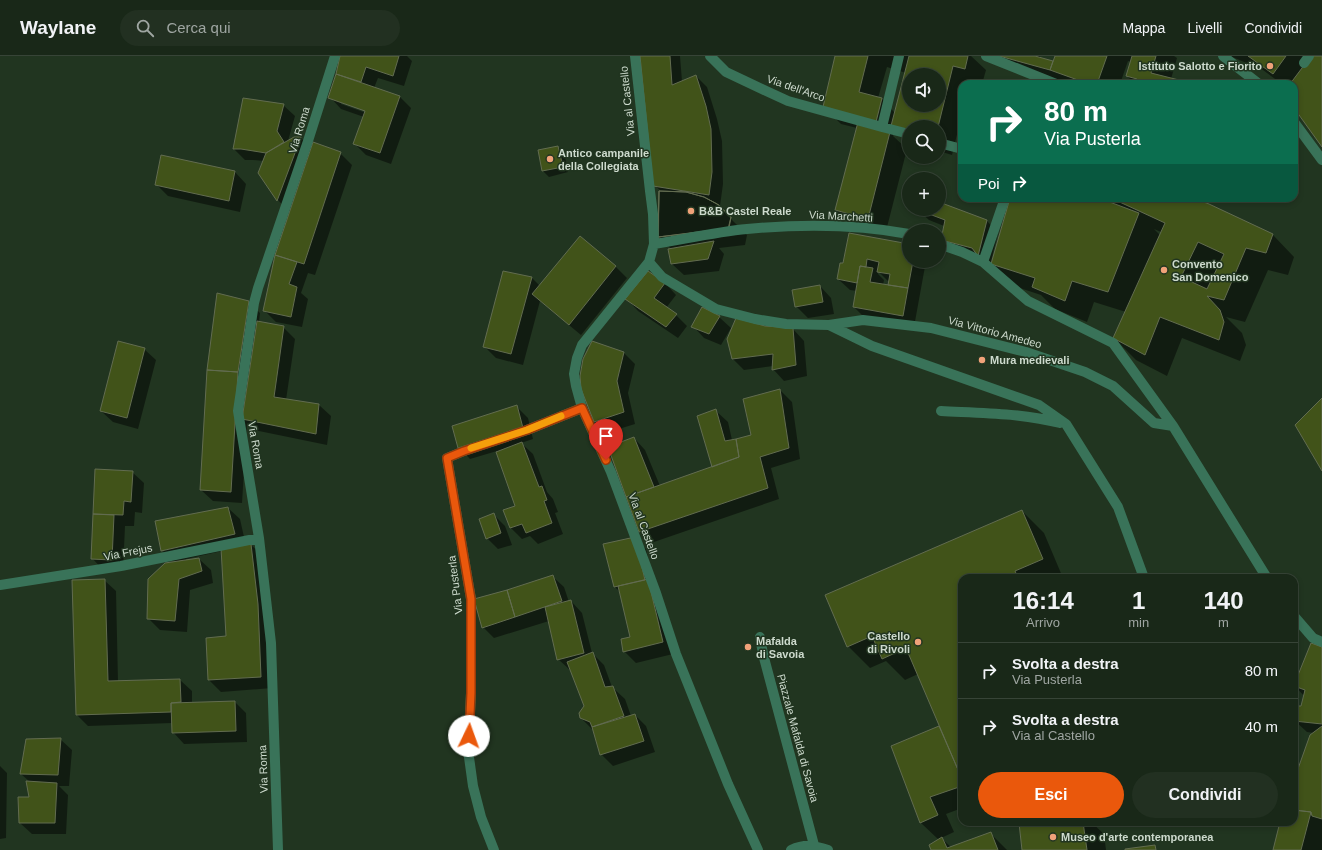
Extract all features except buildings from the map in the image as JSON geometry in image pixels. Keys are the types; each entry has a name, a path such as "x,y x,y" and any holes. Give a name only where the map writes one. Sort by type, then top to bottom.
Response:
{"street":[{"name":"Via Roma","path":"278,850 271,642 259,538 238,411 254,303 335,56"},
{"name":"Via al Castello","path":"635,56 653,214 654,244 649,262 582,345 577,358 574,374 582,408 611,472 656,593 676,654 722,770 758,850"},
{"name":"Via dell'Arco","path":"710,56 726,72 788,101 902,132"},
{"path":"882,127 898,56"},
{"path":"986,56 1044,80"},
{"path":"1223,56 1254,80"},
{"path":"1298,127 1322,160"},
{"path":"946,145 958,148"},
{"path":"983,262 1004,202"},
{"name":"Via Marchetti","path":"654,244 746,229 828,225 869,228 902,233"},
{"path":"946,246 983,262 1028,301 1113,343 1173,426 1265,574"},
{"name":"Via Vittorio Amedeo","path":"649,262 662,277 716,309 756,319 786,324 829,325 863,320 931,328 1033,354 1085,372 1113,386 1154,423 1173,426"},
{"name":"Via Vittorio Amedeo","path":"829,325 872,346 1039,405 1066,424 1118,507 1143,574"},
{"name":"Via Pusterla","path":"494,850 481,817 473,786 468,750 471,693 471,599 447,458 527,430 582,408"},
{"path":"941,411 1010,415 1050,420 1066,424"},
{"name":"Via Frejus","path":"0,585 121,566 259,538"},
{"path":"1298,621 1312,638 1322,642"},
{"name":"Piazzale Mafalda di Savoia","path":"760,636 763,654 814,845"},
{"path":"791,850 800,846 814,845 828,850"}],"slow traffic":[{"path":"471,448 527,430 561,416"}],"place":[{"name":"Istituto Salotto e Fiorito","path":"1270,66"},
{"name":"Antico campanile della Collegiata","path":"550,159"},
{"name":"B&B Castel Reale","path":"691,211"},
{"name":"Convento San Domenico","path":"1164,270"},
{"name":"Mura medievali","path":"982,360"},
{"name":"Castello di Rivoli","path":"918,642"},
{"name":"Mafalda di Savoia","path":"748,647"},
{"name":"Museo d'arte contemporanea","path":"1053,837"}],"route":[{"path":"469,736 471,693 471,599 447,458 527,430 582,408 606,460"}]}
